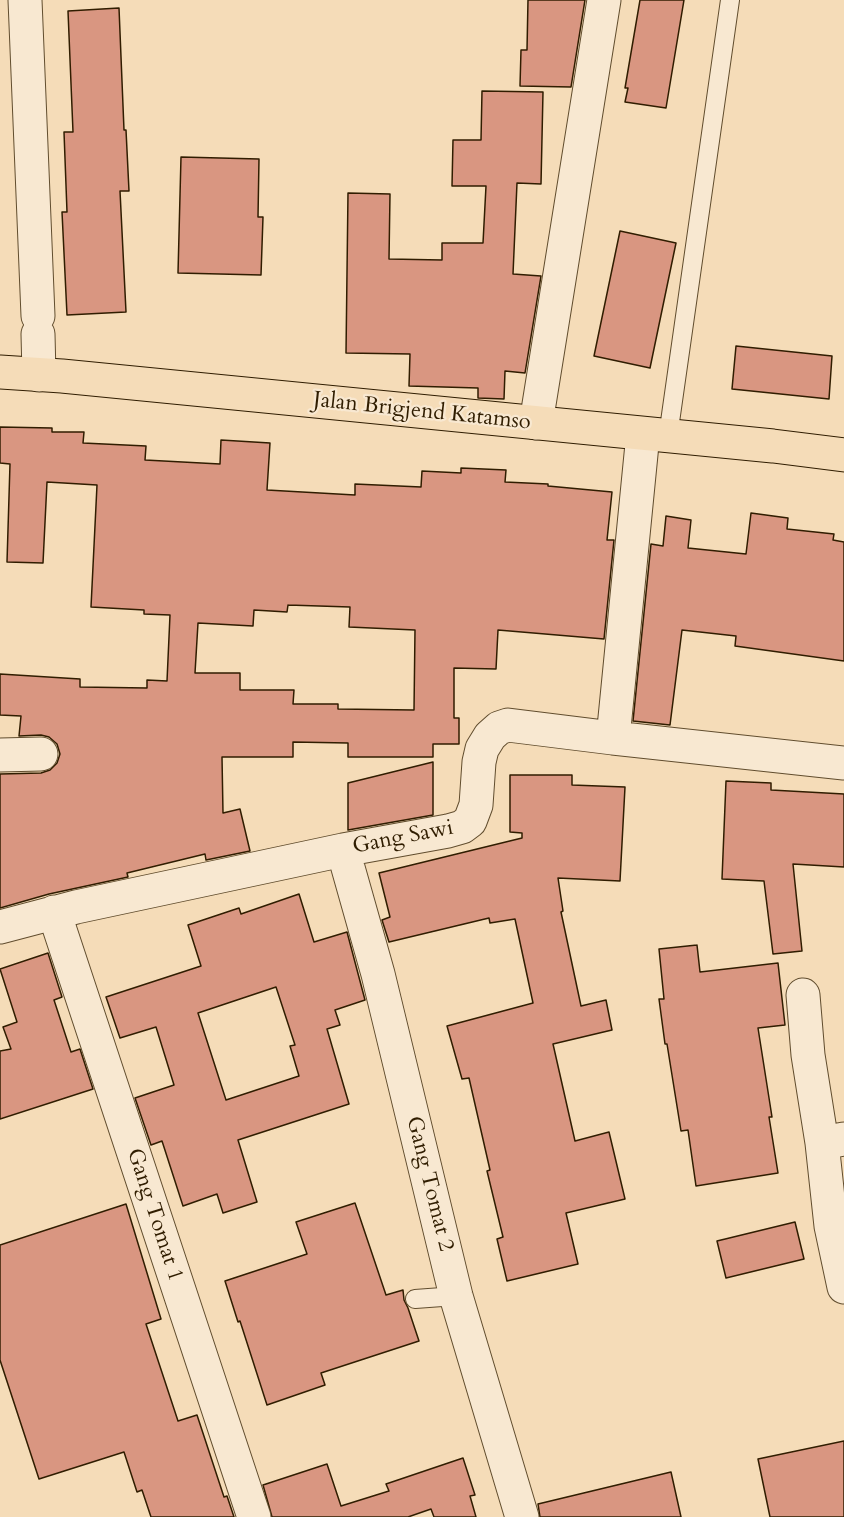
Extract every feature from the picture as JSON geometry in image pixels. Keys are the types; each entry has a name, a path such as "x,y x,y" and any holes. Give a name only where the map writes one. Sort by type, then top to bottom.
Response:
{"main road":[{"name":"Jalan Brigjend Katamso","path":"0,372 844,455"}],"street":[{"path":"25,0 39,375"},
{"path":"536,423 604,0"},
{"path":"655,435 613,738 844,763"},
{"name":"Gang Sawi","path":"0,927 54,912 343,850 448,831 470,821 476,805 482,749 490,735 508,724 613,738"},
{"path":"0,755 41,754"},
{"name":"Gang Tomat 2","path":"343,850 378,974 456,1296 522,1517"},
{"name":"Gang Tomat 1","path":"54,912 254,1517"},
{"path":"803,995 808,1055 833,1141 831,1226 844,1287"}],"lane":[{"path":"655,435 730,0"},
{"path":"415,1299 456,1296"}],"building":[{"path":"528,0 585,0 571,87 520,86 521,50 527,50"},
{"path":"640,0 684,0 666,108 625,102 628,88 625,88"},
{"path":"119,8 129,191 120,191 126,312 67,315 62,212 67,212 64,132 73,132 68,11"},
{"path":"482,91 543,92 541,184 517,183 513,274 541,276 525,373 505,371 504,399 478,398 478,388 409,386 410,354 346,353 348,193 390,194 389,259 442,260 442,243 483,243 486,186 452,186 453,140 481,140"},
{"path":"181,157 259,159 258,217 263,217 261,275 178,273"},
{"path":"620,231 676,243 650,368 594,356"},
{"path":"736,346 832,356 829,399 732,389"},
{"path":"0,427 52,428 52,432 84,432 83,443 146,446 145,460 220,464 221,440 270,443 267,490 355,495 355,484 421,487 422,471 461,473 461,468 506,470 505,482 548,484 548,486 612,492 607,540 614,540 604,639 498,630 496,669 454,668 454,718 459,718 459,744 433,744 433,757 348,757 348,743 293,742 293,757 222,757 223,813 240,809 250,851 206,860 205,854 127,873 128,877 49,894 0,908 0,774 41,773 50,770 57,763 60,754 57,744 49,737 19,736 21,716 0,715 0,674 80,679 80,687 147,688 147,680 167,681 170,615 144,614 144,610 91,607 97,485 47,482 43,563 7,562 10,464 0,463","holes":["288,605 350,607 349,627 415,630 414,710 338,709 338,704 293,704 294,690 240,690 240,673 195,673 198,623 253,626 254,610 287,612"]},
{"path":"751,513 788,518 787,529 834,534 833,540 844,542 844,661 735,646 736,636 682,630 670,725 633,721 651,544 663,546 666,516 691,520 688,548 746,554"},
{"path":"433,762 433,815 348,830 348,783"},
{"path":"510,775 572,775 572,785 625,787 620,881 558,878 563,911 561,912 581,1006 606,1000 612,1030 553,1044 575,1141 609,1132 625,1199 566,1213 578,1264 507,1281 497,1239 503,1237 487,1171 490,1170 469,1078 462,1079 447,1026 533,1003 515,919 490,923 489,918 389,942 382,920 390,917 379,873 522,838 522,833 510,832"},
{"path":"726,781 771,783 771,790 844,794 844,867 793,864 802,951 773,954 764,881 722,879"},
{"path":"299,894 314,942 347,932 365,1000 335,1010 340,1025 327,1029 349,1104 238,1140 257,1202 223,1213 217,1194 183,1206 162,1141 151,1145 135,1098 174,1085 156,1027 120,1038 106,997 201,966 188,925 239,908 241,914","holes":["276,987 295,1045 290,1046 299,1076 226,1100 198,1013"]},
{"path":"697,945 700,972 778,963 785,1025 758,1028 778,1173 696,1186 688,1130 681,1131 667,1044 665,1044 659,999 664,999 659,949"},
{"path":"48,953 62,997 54,1000 71,1052 80,1049 93,1089 0,1119 0,1051 11,1049 3,1027 17,1022 0,969"},
{"path":"355,1203 386,1295 403,1290 404,1300 419,1341 321,1373 325,1385 267,1405 225,1281 307,1254 296,1222"},
{"path":"126,1204 161,1319 146,1324 178,1421 197,1415 224,1497 227,1496 234,1517 151,1517 142,1490 137,1492 124,1452 39,1479 0,1360 0,1245"},
{"path":"795,1222 804,1259 726,1278 717,1241"},
{"path":"844,1441 844,1517 770,1517 758,1459"},
{"path":"463,1458 475,1495 470,1496 476,1517 434,1517 431,1509 408,1517 272,1517 263,1485 327,1464 341,1506 389,1491 386,1484"},
{"path":"671,1472 681,1517 540,1517 538,1504"}]}
